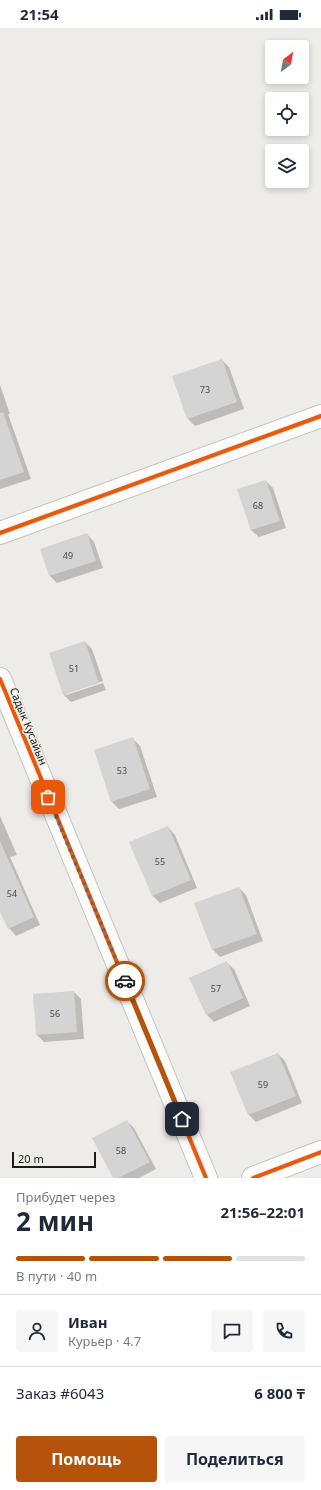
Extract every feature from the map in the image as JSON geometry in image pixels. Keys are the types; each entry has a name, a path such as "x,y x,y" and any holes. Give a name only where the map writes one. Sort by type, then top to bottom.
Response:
{"street":[{"path":"0,533 321,416"},
{"name":"Садык Кусайын","path":"0,680 206,1178"},
{"path":"253,1178 321,1152"}],"building":[{"path":"222,359 237,402 187,419 172,376"},
{"path":"3,412 24,472 0,480 0,413"},
{"path":"266,480 280,521 251,530 237,489"},
{"path":"87,533 96,561 49,576 40,549"},
{"path":"85,641 99,683 63,695 49,653"},
{"path":"133,737 150,789 111,802 94,750"},
{"path":"168,826 191,880 152,896 129,842"},
{"path":"0,841 34,917 8,929 0,912"},
{"path":"239,887 257,934 212,950 194,903"},
{"path":"227,961 243,998 206,1015 189,978"},
{"path":"74,991 77,1032 36,1035 33,994"},
{"path":"278,1053 296,1096 248,1115 230,1072"},
{"path":"127,1120 150,1162 118,1178 113,1178 92,1138"}],"cycle path":[{"path":"0,533 321,416"},
{"path":"0,679 206,1178"},
{"path":"253,1178 321,1152"}],"way so far":[{"path":"48,797 125,981"}],"route":[{"path":"125,981 182,1119"}]}
